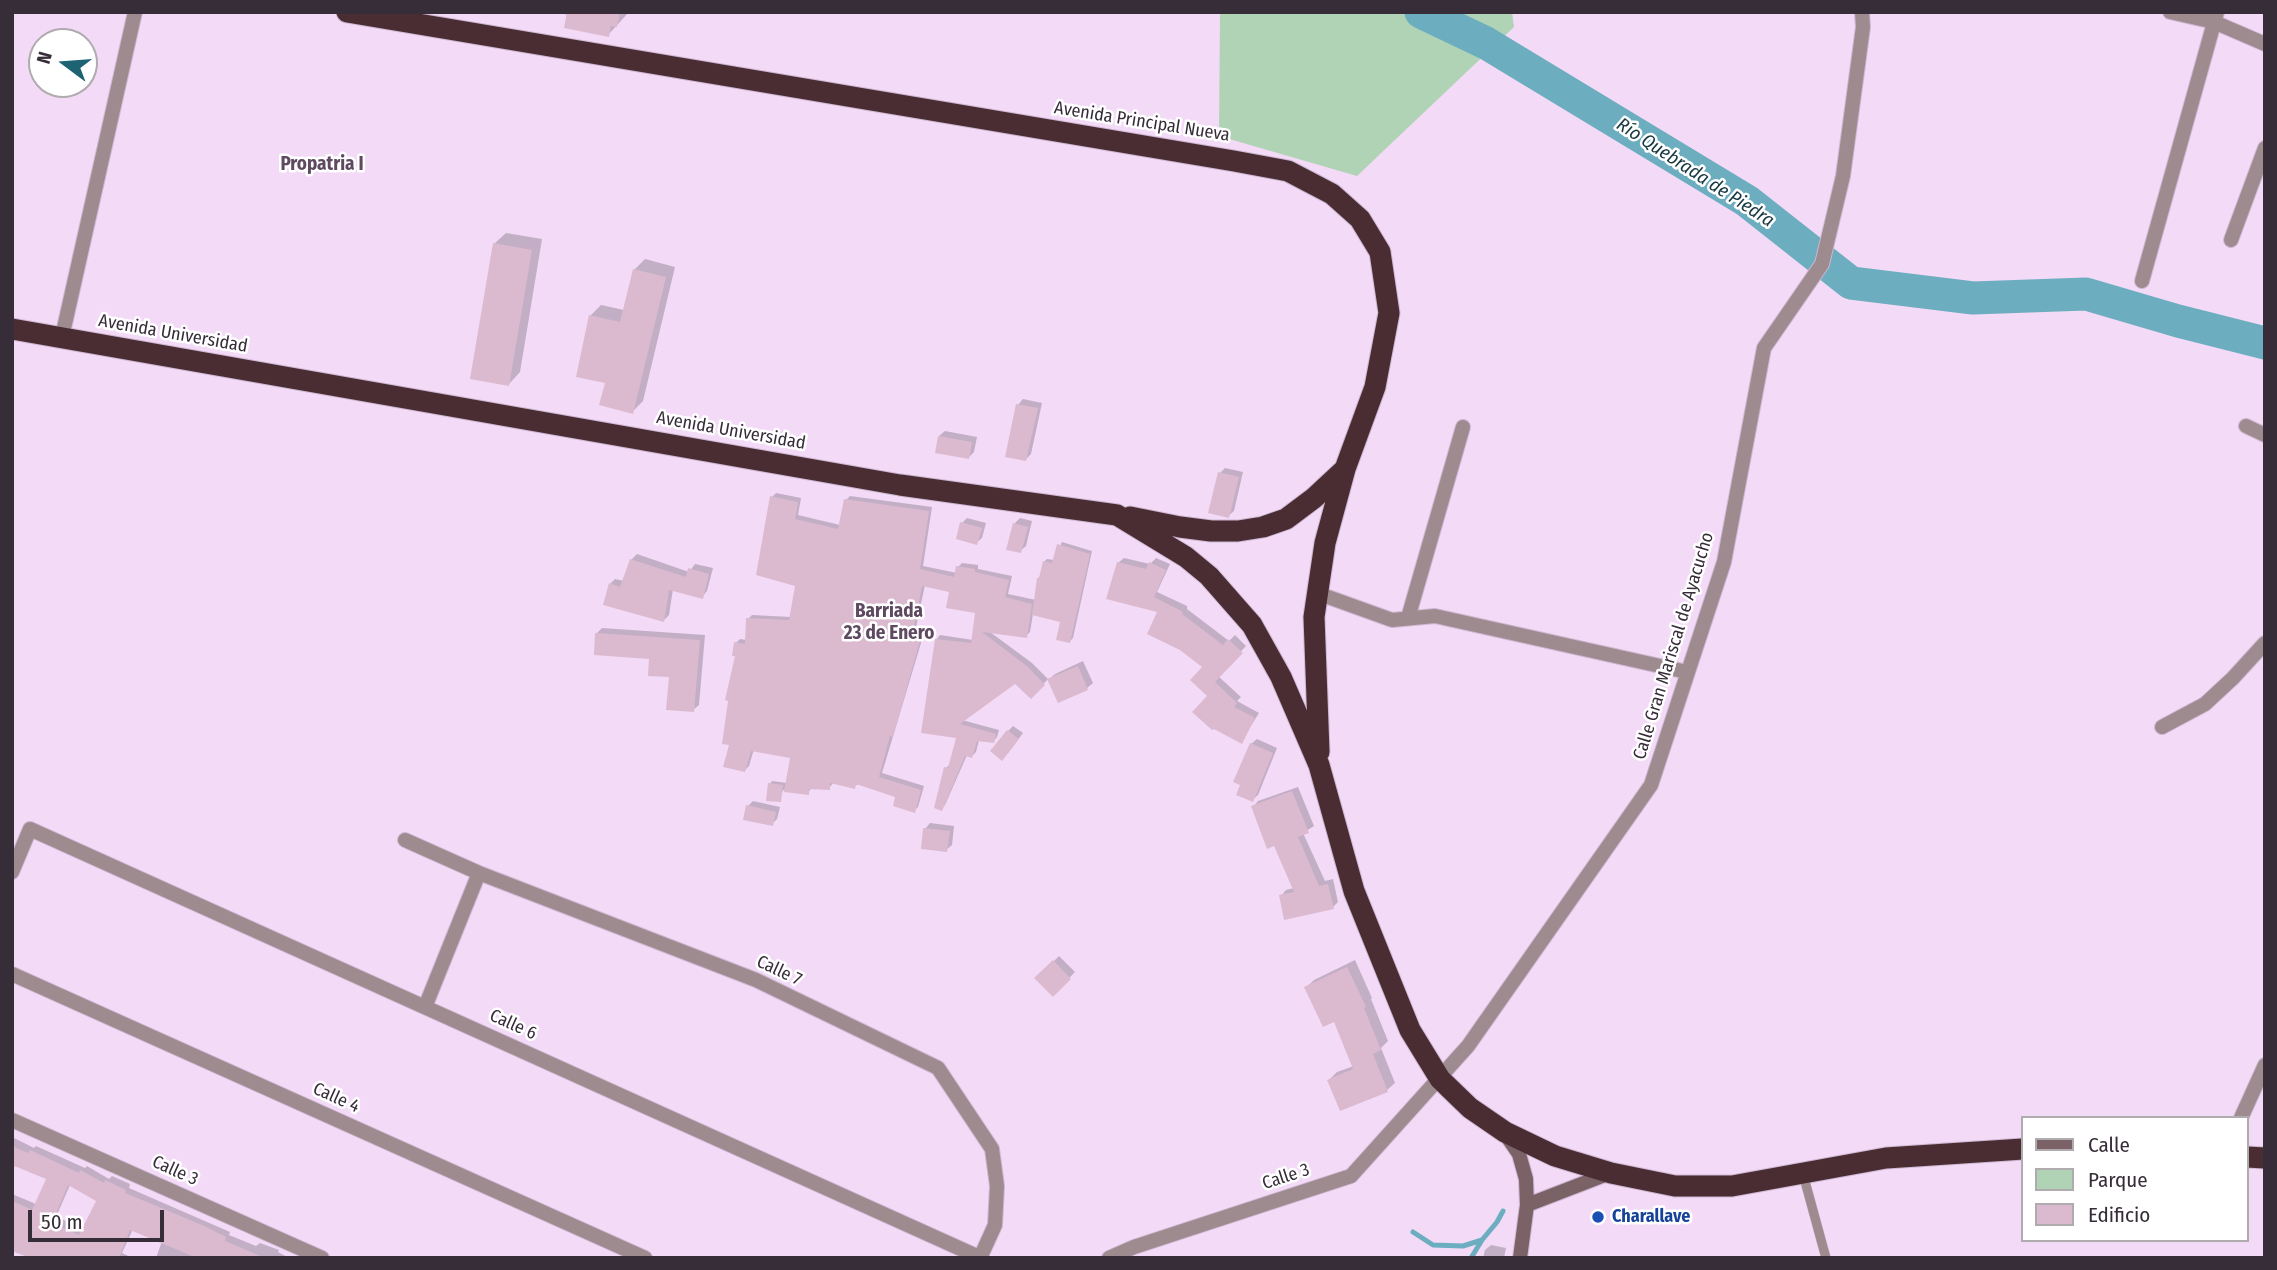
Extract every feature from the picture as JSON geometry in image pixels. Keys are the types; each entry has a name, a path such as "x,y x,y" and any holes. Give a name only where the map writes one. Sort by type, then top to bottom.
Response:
{"highway":[{"name":"Avenida Principal Nueva","path":"347,12 1288,171 1332,194 1360,219 1380,252 1389,313 1375,387 1345,469 1325,542 1317,593 1314,617 1320,765"},
{"name":"Avenida Universidad","path":"12,329 900,485 1117,514 1186,557 1209,576 1252,625 1281,677 1320,765"},
{"path":"1117,514 1211,531 1263,527 1286,519 1345,469"},
{"path":"1320,765 1354,891 1410,1030 1440,1079 1470,1108 1505,1132 1555,1156 1611,1173 1675,1186 1731,1186 1886,1157 2022,1149"}],"street":[{"path":"62,337 135,12"},
{"name":"Calle Gran Mariscal de Ayacucho","path":"1440,1079 1468,1046 1537,950 1651,785 1724,562 1764,348 1822,264 1843,176 1863,27 1862,12"},
{"path":"2170,12 2215,17 2265,44"},
{"path":"2142,281 2215,17"},
{"path":"2231,240 2265,148"},
{"path":"2246,426 2265,435"},
{"path":"1408,618 1463,427"},
{"path":"1317,593 1392,620 1435,616 1687,672"},
{"path":"2162,727 2205,704 2265,643"},
{"name":"Calle 6","path":"12,872 30,829 980,1258"},
{"name":"Calle 7","path":"405,840 479,873 755,980 938,1068 992,1149 997,1186 995,1225 980,1258"},
{"path":"425,1007 479,873"},
{"name":"Calle 4","path":"12,974 645,1258"},
{"path":"2242,1116 2265,1065"},
{"name":"Calle 3","path":"1109,1258 1133,1247 1350,1176 1440,1079"},
{"name":"Calle 3","path":"12,1120 322,1258"},
{"path":"1505,1132 1519,1154 1526,1179 1527,1205 1520,1258"},
{"path":"1527,1205 1611,1173"}],"lane":[{"path":"1803,1174 1826,1258"}],"green space":[{"path":"1220,12 1512,12 1514,27 1357,176 1219,136"}],"building":[{"path":"567,12 620,12 617,27 611,26 609,37 564,28"},
{"path":"493,243 532,250 509,386 470,379"},
{"path":"633,269 666,277 633,414 599,405 605,383 576,377 589,315 620,322"},
{"path":"1016,404 1038,408 1026,461 1005,457"},
{"path":"938,436 972,442 969,459 935,453"},
{"path":"1218,472 1239,477 1229,518 1208,513"},
{"path":"770,496 798,502 795,519 838,529 844,499 929,511 920,569 954,577 956,566 975,569 975,572 1009,580 1005,597 1032,604 1027,638 982,632 1028,667 1045,685 1031,699 1015,684 960,724 996,734 994,743 977,741 972,758 965,756 942,811 934,808 944,767 948,768 956,738 921,733 935,639 971,643 975,613 946,608 949,592 922,586 912,636 921,637 879,777 921,790 915,813 893,806 895,797 856,784 855,789 830,783 830,790 809,789 809,795 784,792 790,758 751,751 745,772 723,767 729,745 722,744 728,701 725,700 735,656 732,656 734,642 745,644 746,618 789,620 795,586 756,575"},
{"path":"960,522 982,528 977,545 956,539"},
{"path":"1013,523 1028,527 1021,553 1006,550"},
{"path":"1057,544 1090,554 1070,643 1056,640 1060,622 1032,615 1037,578 1043,561 1052,563"},
{"path":"630,559 686,577 688,568 709,574 703,599 669,590 664,622 603,605 609,583 620,587"},
{"path":"1117,562 1146,569 1149,562 1166,570 1154,597 1183,612 1182,614 1223,645 1228,639 1243,653 1215,682 1237,703 1234,707 1255,718 1242,744 1212,730 1192,712 1207,696 1190,680 1202,667 1180,650 1147,634 1157,612 1106,599"},
{"path":"595,633 700,640 694,712 666,710 669,677 648,676 649,659 594,655"},
{"path":"1078,666 1088,690 1058,703 1047,679"},
{"path":"1007,730 1019,739 1002,761 990,751"},
{"path":"1250,743 1273,753 1253,802 1236,795 1240,785 1233,782"},
{"path":"768,783 783,785 781,802 766,801"},
{"path":"1292,791 1309,833 1298,837 1319,886 1328,884 1334,909 1284,920 1279,895 1294,892 1274,846 1267,849 1251,806"},
{"path":"746,805 776,812 773,826 743,820"},
{"path":"923,828 950,831 947,852 921,849"},
{"path":"1053,960 1071,979 1053,997 1034,978"},
{"path":"1347,967 1366,1007 1364,1008 1381,1050 1373,1054 1388,1092 1340,1111 1327,1080 1353,1069 1334,1022 1323,1027 1304,987"},
{"path":"12,1146 28,1153 30,1150 104,1183 105,1180 126,1190 125,1193 202,1225 226,1237 225,1241 265,1258 197,1258 130,1230 119,1258 30,1258 12,1251 12,1201 32,1210 46,1179 12,1165","holes":["68,1185 96,1201 79,1235 52,1223"]}],"waterway":[{"name":"Río Quebrada de Piedra","path":"1421,12 1486,43 1747,201 1851,283 1973,298 2086,294 2265,343"},
{"path":"1413,1232 1433,1245 1463,1246 1482,1240 1503,1211"},
{"path":"1471,1258 1482,1240"}],"place":[{"name":"Charallave","path":"1598,1217"}],"district":[{"name":"Propatria I","path":"322,165"},
{"name":"Barriada 23 de Enero","path":"889,623"}]}
